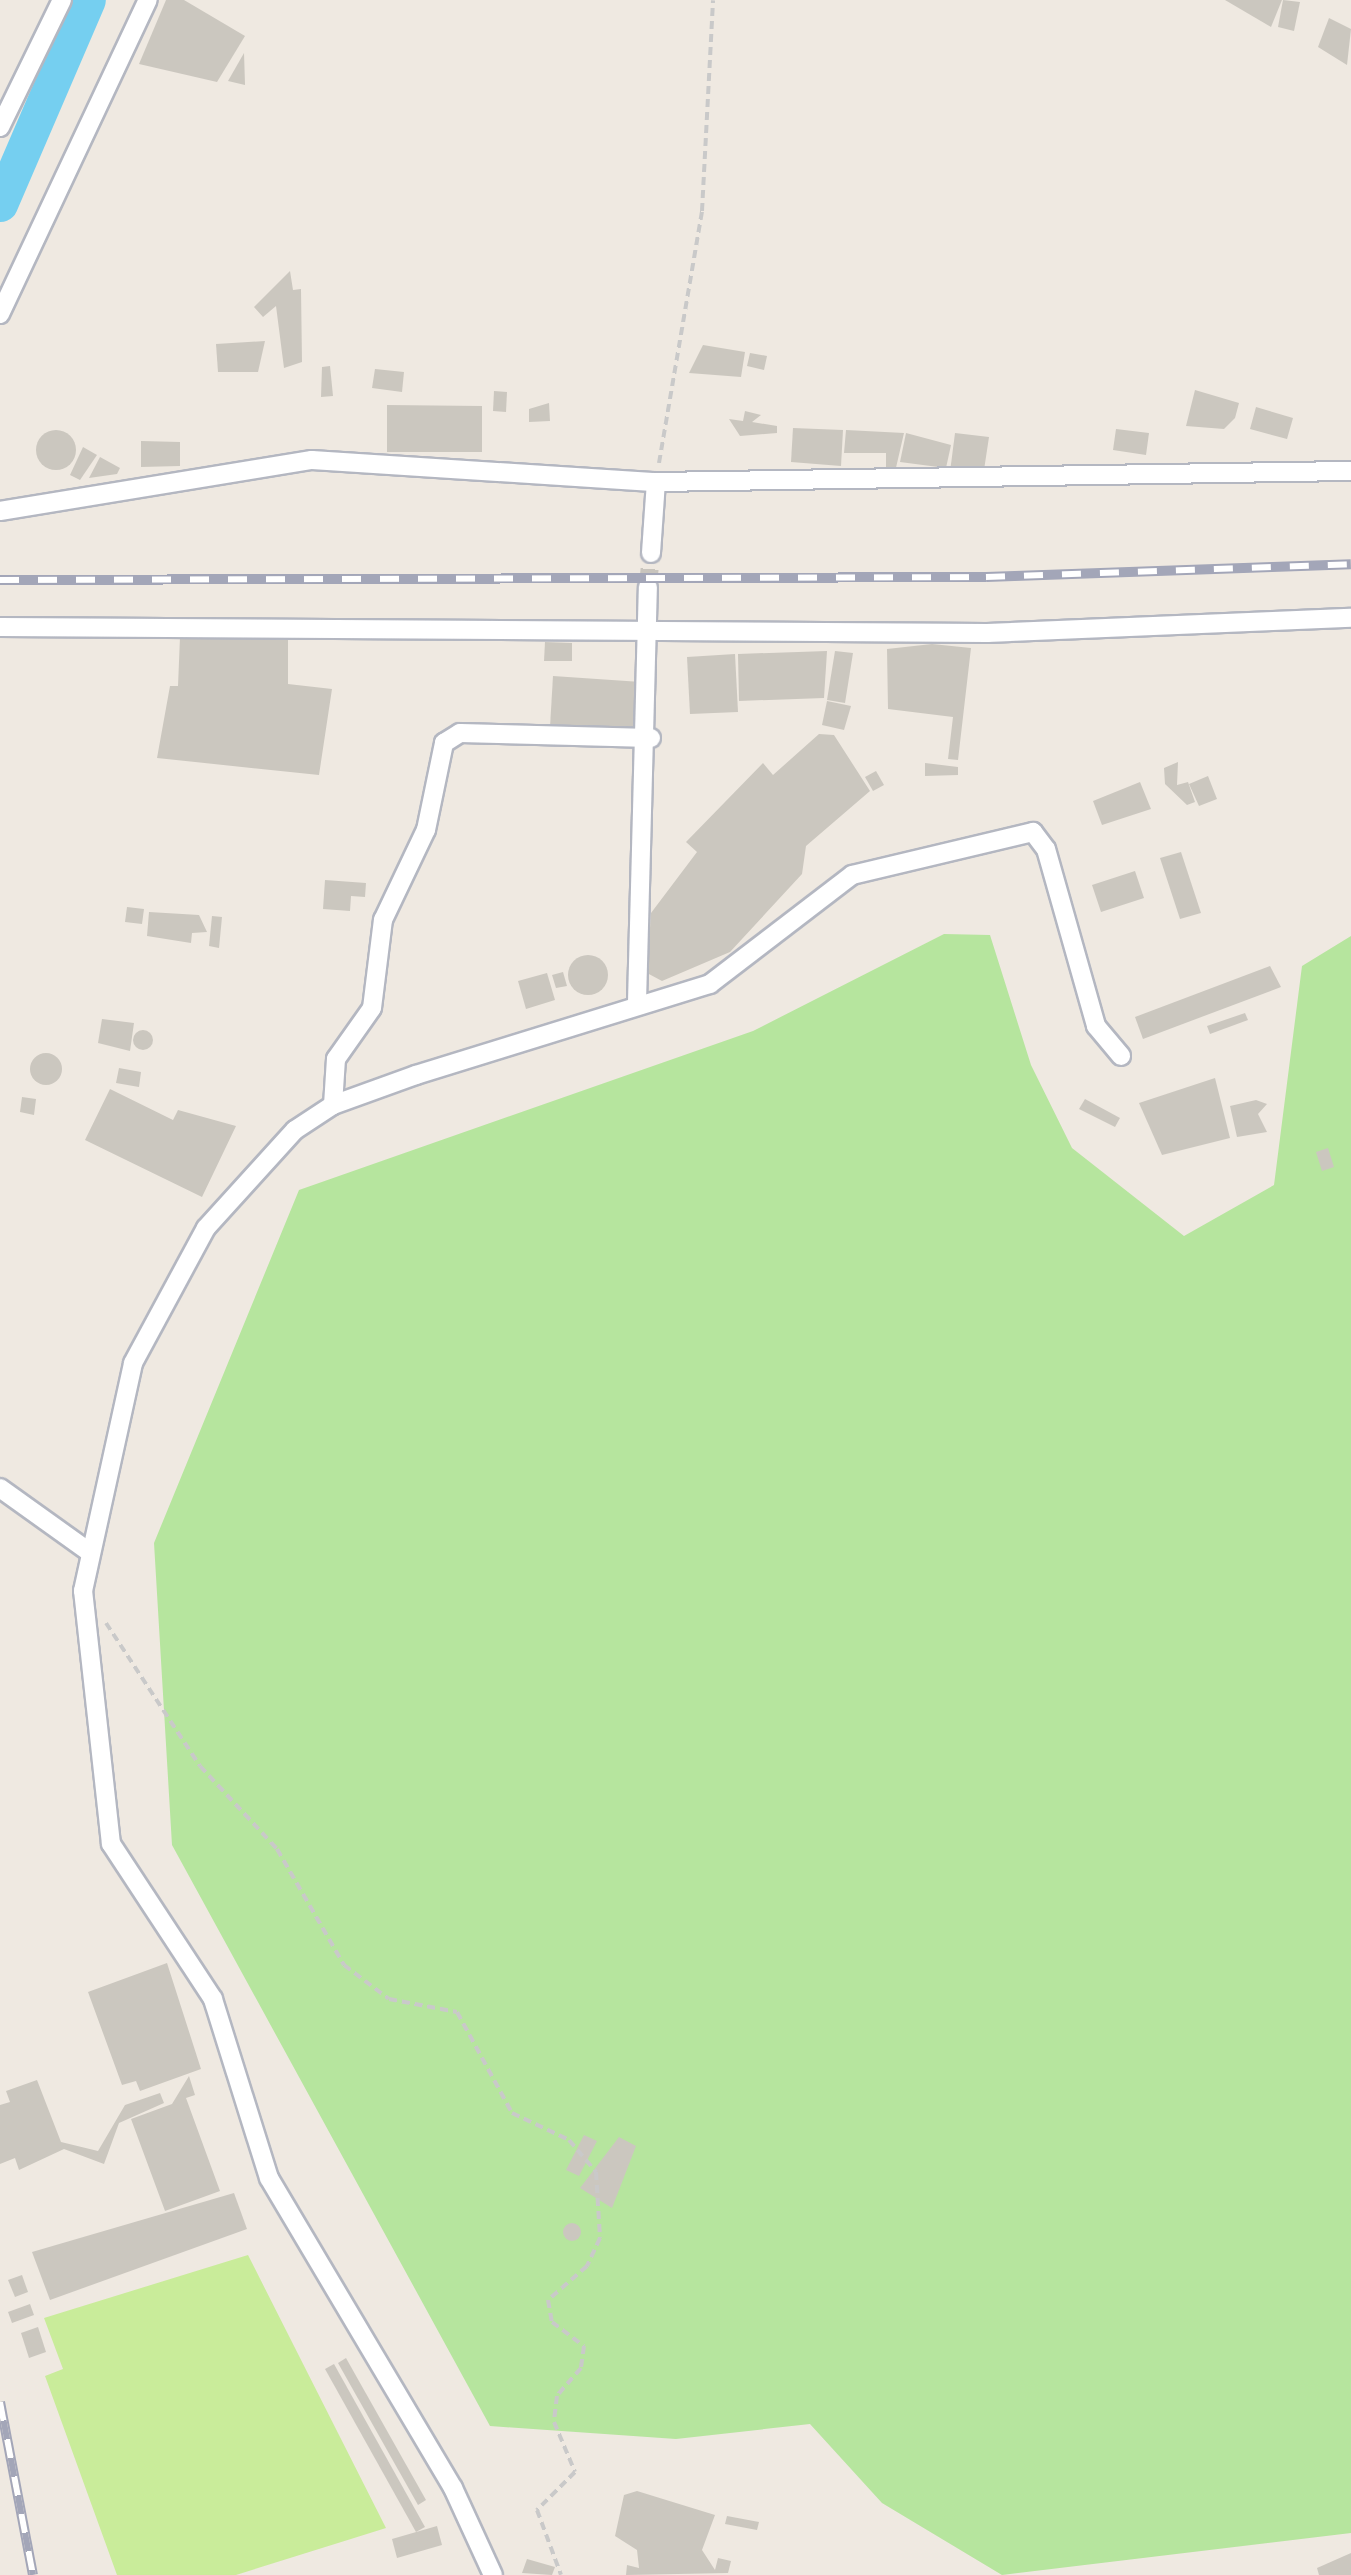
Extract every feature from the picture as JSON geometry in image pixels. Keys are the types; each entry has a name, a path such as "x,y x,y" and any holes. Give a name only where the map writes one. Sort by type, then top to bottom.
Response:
{"street":[{"path":"0,127 62,0"},
{"path":"0,314 148,0"},
{"path":"0,511 312,460 656,482 1351,471"},
{"path":"650,553 656,482"},
{"path":"637,1002 650,738 648,587"},
{"path":"0,627 647,634 1351,618"},
{"path":"333,1105 336,1059 372,1008 382,920 426,830 444,742 460,733 650,738"},
{"path":"493,2575 453,2488 269,2178 213,1999 111,1844 86,1670 88,1552 133,1362 174,1280 244,1178 333,1105 637,1002 710,984 852,875 1033,832 1046,849 1096,1026 1121,1056"},
{"path":"0,1488 88,1552"}],"path":[{"path":"656,482 702,211 713,0"},
{"path":"102,1618 200,1766 277,1849 344,1966 389,2000 457,2012 512,2113 569,2140 596,2172 600,2238 587,2266 548,2300 552,2322 584,2346 582,2368 556,2396 554,2422 578,2461 575,2472 537,2510 560,2575"}],"green space":[{"path":"944,934 990,935 1031,1065 1072,1148 1184,1236 1274,1185 1302,966 1351,936 1351,2533 1002,2575 882,2503 810,2424 676,2439 490,2426 172,1845 154,1543 299,1190 753,1031"},
{"path":"248,2255 386,2528 236,2575 117,2575 45,2376 63,2369 44,2318"}],"building":[{"path":"166,0 184,0 245,36 217,82 139,64"},
{"path":"1225,0 1282,0 1271,27"},
{"path":"1283,0 1300,2 1294,31 1278,27"},
{"path":"1329,18 1351,29 1347,65 1318,47"},
{"path":"244,53 245,85 228,81"},
{"path":"290,271 293,290 301,289 302,362 284,368 276,306 263,317 254,307"},
{"path":"265,341 258,372 218,372 216,344"},
{"path":"703,345 745,352 741,377 689,373"},
{"path":"750,353 767,356 764,370 747,366"},
{"path":"330,366 333,396 321,397 322,367"},
{"path":"375,369 404,372 402,392 372,388"},
{"path":"1195,390 1239,403 1235,418 1224,429 1186,426"},
{"path":"494,391 507,392 506,412 493,411"},
{"path":"549,403 550,421 529,422 529,409"},
{"path":"387,405 482,406 482,452 387,452"},
{"path":"1256,407 1293,418 1287,439 1250,429"},
{"path":"745,411 761,415 752,422 777,426 777,433 740,436 729,419 743,421"},
{"path":"793,428 843,430 841,466 791,462"},
{"path":"1116,429 1149,433 1146,455 1113,450"},
{"path":"56,430 70,436 76,450 70,464 56,470 42,464 36,450 42,436"},
{"path":"846,430 904,433 895,472 886,472 886,453 844,453"},
{"path":"906,433 951,445 946,468 900,462"},
{"path":"955,433 989,437 984,470 950,472"},
{"path":"141,441 180,442 180,466 141,467"},
{"path":"83,447 97,455 80,480 70,475"},
{"path":"100,457 120,468 117,474 89,478"},
{"path":"180,637 288,638 288,684 332,689 319,775 157,758 170,686 178,686"},
{"path":"545,642 572,643 572,661 544,661"},
{"path":"932,644 971,648 958,760 948,759 953,717 888,709 887,649"},
{"path":"827,651 824,698 739,701 738,654"},
{"path":"835,651 853,653 845,703 827,700"},
{"path":"735,654 738,712 690,714 687,657"},
{"path":"553,676 641,682 639,728 550,727"},
{"path":"827,701 851,706 844,730 822,725"},
{"path":"819,734 834,735 870,791 806,846 802,874 730,952 662,981 647,973 651,913 697,852 686,842 763,763 773,775"},
{"path":"1178,762 1177,785 1188,782 1195,802 1187,805 1165,784 1164,768"},
{"path":"925,763 958,767 958,775 925,776"},
{"path":"876,771 884,785 873,791 865,777"},
{"path":"1208,776 1217,799 1199,806 1189,784"},
{"path":"1140,782 1151,809 1102,825 1093,801"},
{"path":"1181,852 1201,913 1180,919 1160,858"},
{"path":"1135,871 1144,898 1101,912 1092,885"},
{"path":"325,880 366,883 365,897 351,896 350,911 323,909"},
{"path":"127,907 144,909 142,924 125,922"},
{"path":"149,912 199,915 207,932 192,933 191,943 147,936"},
{"path":"212,916 222,917 219,948 209,946"},
{"path":"588,955 602,961 608,975 602,989 588,995 574,989 568,975 574,961"},
{"path":"1270,966 1281,987 1143,1039 1135,1017"},
{"path":"563,972 567,986 556,988 552,975"},
{"path":"547,973 555,1000 526,1009 518,981"},
{"path":"1245,1013 1248,1020 1210,1034 1207,1026"},
{"path":"102,1019 134,1023 130,1051 98,1043"},
{"path":"143,1030 153,1040 143,1050 133,1040"},
{"path":"46,1053 57,1058 62,1069 57,1080 46,1085 35,1080 30,1069 35,1058"},
{"path":"119,1068 141,1072 139,1087 116,1083"},
{"path":"1215,1078 1230,1138 1162,1155 1139,1103"},
{"path":"110,1089 173,1120 178,1110 236,1126 202,1197 85,1140"},
{"path":"22,1097 36,1099 34,1115 20,1112"},
{"path":"1085,1099 1120,1118 1115,1127 1079,1109"},
{"path":"1256,1100 1267,1104 1258,1114 1267,1132 1237,1137 1230,1106"},
{"path":"1328,1148 1334,1167 1322,1171 1316,1152"},
{"path":"167,1963 201,2069 140,2091 136,2081 122,2085 88,1992"},
{"path":"189,2076 195,2095 186,2098 220,2191 165,2211 131,2119 172,2104"},
{"path":"37,2080 61,2142 98,2151 125,2105 160,2093 164,2103 119,2123 104,2164 64,2149 19,2170 15,2158 0,2164 0,2105 10,2102 6,2091"},
{"path":"584,2135 597,2141 579,2176 566,2170"},
{"path":"619,2137 636,2146 612,2208 580,2188"},
{"path":"234,2193 247,2229 50,2300 32,2252"},
{"path":"572,2223 581,2232 572,2241 563,2232"},
{"path":"22,2275 28,2292 15,2297 8,2280"},
{"path":"30,2304 34,2315 12,2323 8,2312"},
{"path":"38,2327 46,2352 29,2358 21,2333"},
{"path":"346,2358 426,2500 418,2505 338,2363"},
{"path":"334,2364 425,2527 416,2532 325,2369"},
{"path":"637,2491 715,2515 702,2550 715,2570 718,2558 731,2561 728,2573 626,2575 627,2565 639,2568 637,2550 615,2536 624,2495"},
{"path":"727,2516 759,2522 757,2530 725,2524"},
{"path":"437,2526 442,2545 397,2558 392,2539"},
{"path":"1351,2553 1351,2575 1319,2575 1317,2568"},
{"path":"527,2559 555,2567 552,2575 522,2573"}],"waterway":[{"path":"0,204 88,0"}],"tunnel":[{"path":"648,587 651,553"}],"railway":[{"path":"0,580 986,577 1351,564"},
{"path":"0,2402 33,2575"}]}
